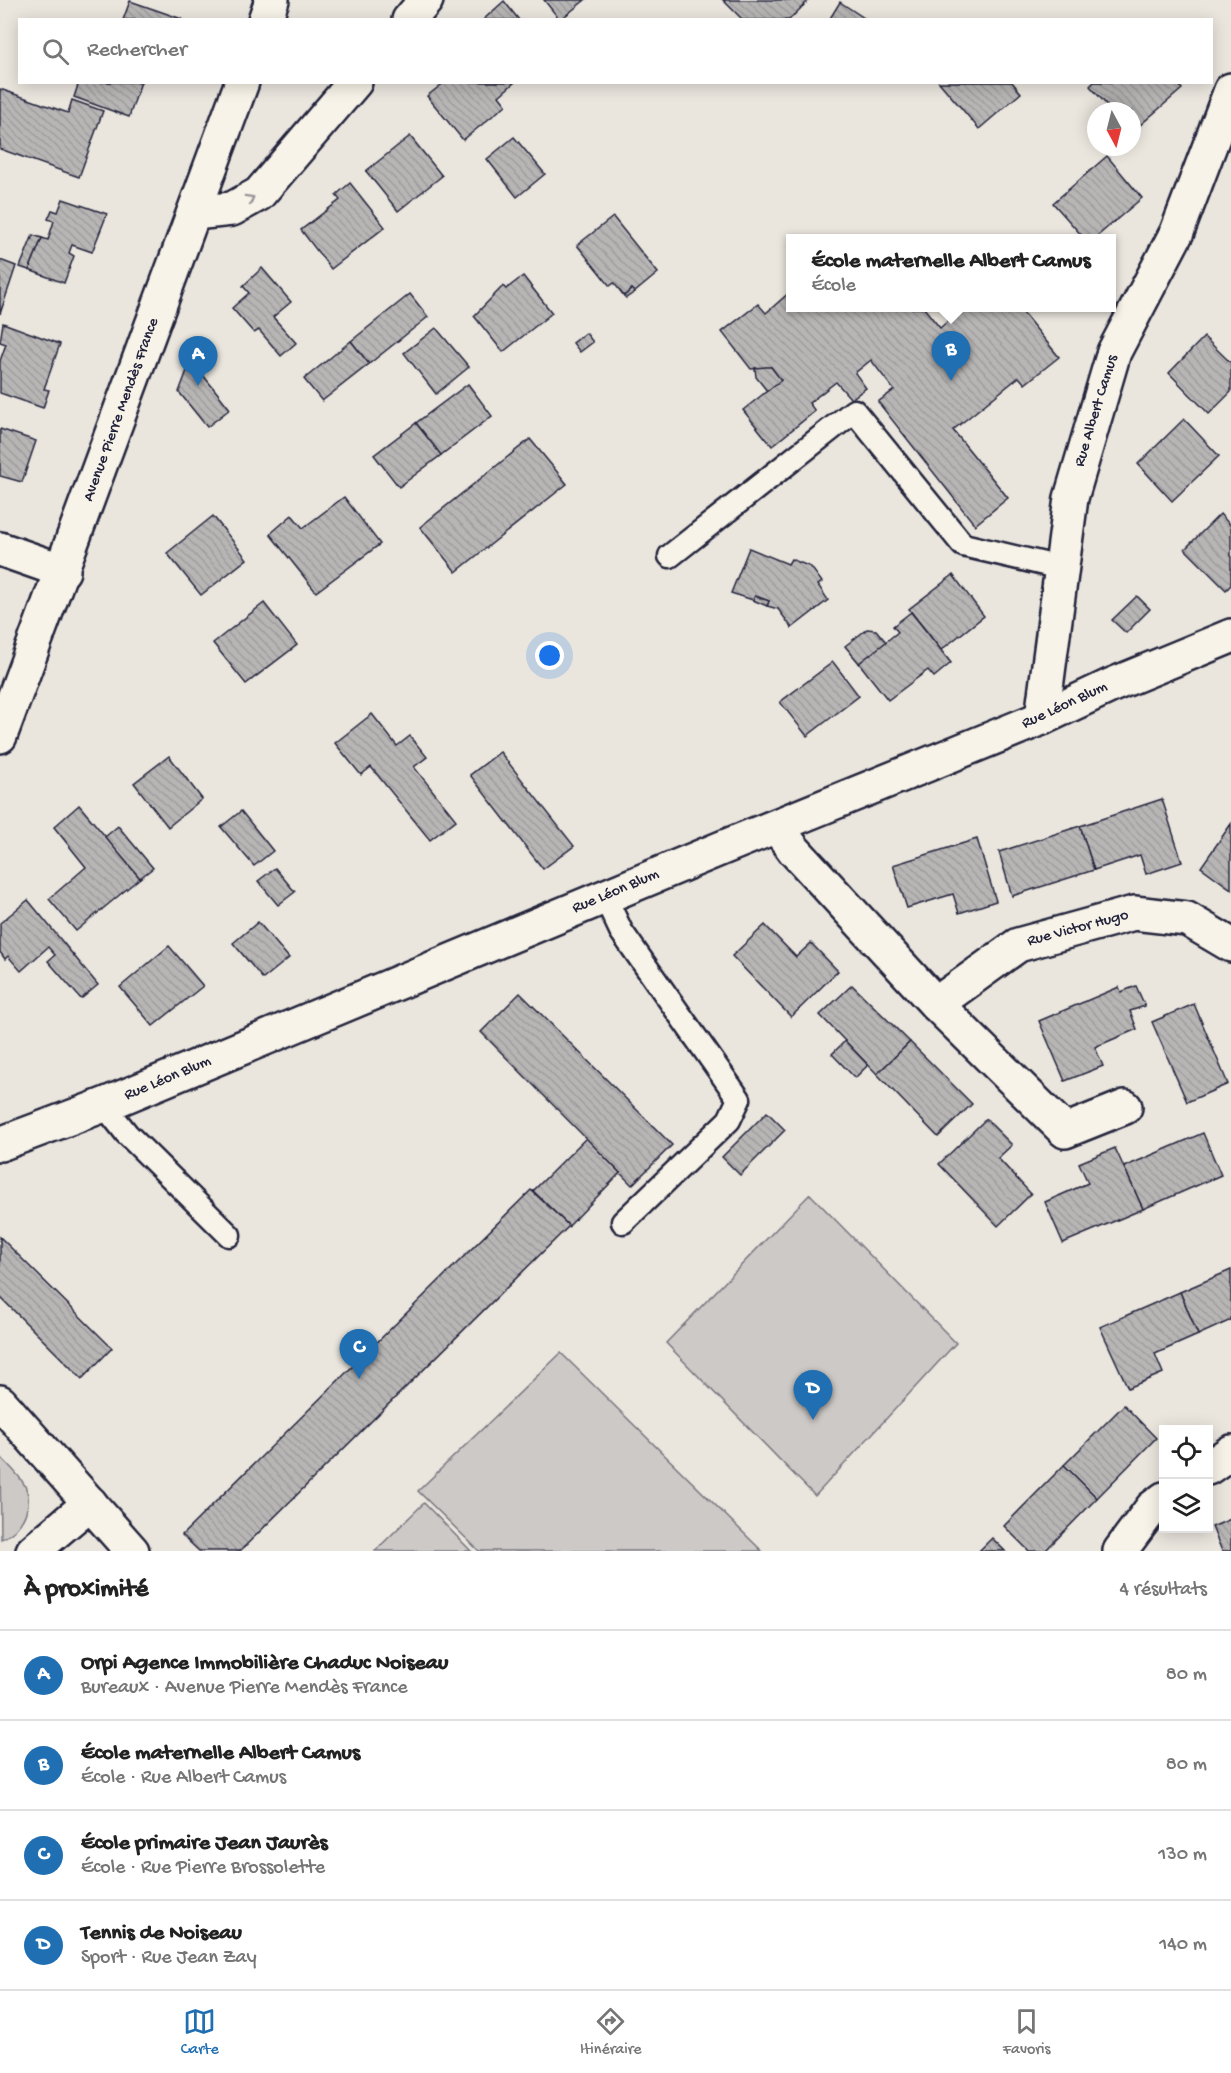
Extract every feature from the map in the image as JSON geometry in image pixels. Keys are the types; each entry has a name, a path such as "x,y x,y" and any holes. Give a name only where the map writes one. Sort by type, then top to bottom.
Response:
{"street":[{"path":"266,18 272,0"},
{"path":"412,18 426,0"},
{"name":"Avenue Pierre Mendès France","path":"0,736 63,572 241,84"},
{"path":"194,213 232,209 259,194 353,84"},
{"name":"Rue Albert Camus","path":"1042,718 1071,498 1114,352 1177,232 1231,90"},
{"path":"0,549 63,572"},
{"name":"Rue Léon Blum","path":"0,1144 104,1105 1042,718 1113,685 1231,636"},
{"path":"777,826 794,850 936,1004 1065,1131 1125,1107"},
{"name":"Rue Victor Hugo","path":"936,1004 1018,945 1134,913 1188,919 1231,945"},
{"path":"0,1402 132,1551"},
{"path":"1213,1465 1231,1452"},
{"path":"33,1551 90,1503"},
{"path":"1120,1551 1152,1508 1159,1503"}],"lane":[{"path":"670,556 854,411 963,545 1061,568"},
{"path":"605,897 621,931 739,1099 729,1120 623,1222"},
{"path":"104,1105 127,1134 229,1234"}],"shaded area":[{"path":"810,1194 956,1343 815,1496 666,1343"},
{"path":"561,1353 762,1551 479,1551 418,1491"},
{"path":"0,1456 22,1481 28,1498 21,1523 9,1535 1,1539"},
{"path":"424,1503 471,1551 375,1551"}],"building":[{"path":"544,0 585,0 562,18 558,18"},
{"path":"723,0 808,1 791,18 741,18"},
{"path":"130,1 179,18 124,18"},
{"path":"504,1 517,18 485,18"},
{"path":"840,2 864,18 830,18"},
{"path":"78,84 140,84 129,117 74,97"},
{"path":"442,84 513,84 499,96 506,105 463,140 427,96"},
{"path":"941,84 1014,84 1021,93 979,129"},
{"path":"1092,84 1178,84 1182,89 1141,124 1141,102 1104,102 1090,86"},
{"path":"0,89 68,113 72,100 103,111 79,177 0,149"},
{"path":"410,136 442,176 398,211 366,171"},
{"path":"514,137 545,174 517,197 487,159"},
{"path":"1107,156 1142,198 1100,234 1080,234 1053,203"},
{"path":"350,183 385,227 331,269 301,230 340,200 336,195"},
{"path":"63,199 107,214 92,252 72,245 69,253 74,256 64,283 29,270 42,238 48,240 54,221 48,219 52,210 58,212"},
{"path":"613,217 658,273 635,292 632,289 624,296 614,283 610,286 577,245"},
{"path":"33,235 42,238 29,270 20,267"},
{"path":"0,260 16,266 0,314"},
{"path":"262,268 291,302 273,317 296,343 281,356 259,330 254,333 232,308 249,293 243,286"},
{"path":"523,276 552,313 503,352 474,316 503,286 506,289"},
{"path":"632,289 635,292 626,298 624,296"},
{"path":"410,294 428,317 369,364 351,341"},
{"path":"786,296 786,312 927,312 940,328 958,312 1022,312 1059,357 1025,384 1019,377 953,430 1008,498 975,525 878,402 894,390 871,360 855,373 866,388 851,399 836,382 809,403 815,411 772,446 743,410 781,380 771,367 751,369 722,332 758,304 766,313"},
{"path":"3,323 60,344 44,389 49,390 43,408 0,393 0,361 6,344 0,342"},
{"path":"436,328 469,367 436,394 404,353"},
{"path":"586,333 593,342 580,352 573,343"},
{"path":"1204,337 1231,363 1231,392 1209,414 1169,373"},
{"path":"351,341 369,364 322,401 304,379"},
{"path":"191,360 230,409 207,427 179,392"},
{"path":"771,367 781,380 767,391 756,377 755,368"},
{"path":"468,384 492,416 441,455 416,423"},
{"path":"1184,419 1219,456 1172,501 1138,464"},
{"path":"416,423 441,455 399,487 374,455"},
{"path":"0,429 36,441 22,482 0,476"},
{"path":"530,439 567,484 456,572 420,527"},
{"path":"344,497 380,544 316,592 270,534 292,515 303,528"},
{"path":"1220,514 1231,526 1231,585 1226,590 1185,549"},
{"path":"213,516 247,559 201,595 167,553"},
{"path":"749,548 788,564 791,559 811,567 822,582 818,585 828,600 792,628 778,609 767,606 769,601 755,596 753,600 731,593"},
{"path":"953,575 984,616 941,650 909,609"},
{"path":"755,596 769,601 767,606 753,600"},
{"path":"1137,596 1150,609 1126,633 1112,620"},
{"path":"264,603 297,645 246,684 213,643"},
{"path":"911,612 951,663 934,677 928,670 888,700 859,663 898,632 893,626"},
{"path":"867,629 876,630 886,642 859,663 845,646"},
{"path":"833,662 859,696 807,736 780,702"},
{"path":"372,714 397,746 410,736 427,757 414,767 456,820 430,840 371,767 361,775 335,743"},
{"path":"500,752 574,846 543,869 470,775"},
{"path":"169,756 202,799 168,827 134,783"},
{"path":"1162,799 1182,862 1146,874 1140,855 1094,870 1080,826"},
{"path":"79,805 140,878 76,931 49,899 86,867 54,827"},
{"path":"241,811 273,851 254,866 221,827"},
{"path":"1231,824 1231,889 1201,867"},
{"path":"118,826 153,868 140,878 105,837"},
{"path":"1080,826 1094,870 1012,896 999,852"},
{"path":"977,839 996,901 959,913 953,894 907,908 893,865"},
{"path":"275,868 295,892 278,905 258,881"},
{"path":"28,900 98,985 81,999 48,961 55,955 48,947 21,971 8,956 5,959 0,952 0,923"},
{"path":"258,922 289,958 263,979 233,943"},
{"path":"765,925 796,957 811,943 838,971 791,1017 732,956"},
{"path":"169,946 203,986 153,1026 120,987"},
{"path":"852,985 910,1042 877,1074 820,1015"},
{"path":"1136,986 1145,1006 1130,1011 1137,1029 1095,1047 1103,1066 1065,1081 1039,1021 1119,987 1121,992"},
{"path":"520,993 672,1145 632,1185 481,1032"},
{"path":"1194,1004 1228,1084 1187,1102 1152,1022"},
{"path":"845,1041 868,1065 855,1078 832,1054"},
{"path":"910,1042 972,1104 938,1137 877,1074"},
{"path":"767,1112 785,1130 740,1175 722,1157"},
{"path":"986,1119 1012,1145 998,1158 1031,1194 998,1226 939,1164"},
{"path":"1203,1133 1221,1175 1143,1209 1124,1167"},
{"path":"586,1138 620,1173 569,1226 533,1191"},
{"path":"1115,1148 1143,1209 1063,1243 1045,1202 1088,1183 1079,1163"},
{"path":"531,1190 569,1226 240,1551 199,1551 182,1535"},
{"path":"0,1237 112,1348 82,1379 0,1297"},
{"path":"1231,1270 1231,1320 1198,1335 1180,1292"},
{"path":"1180,1292 1198,1335 1155,1354 1163,1373 1128,1388 1100,1327"},
{"path":"1124,1405 1156,1438 1097,1498 1064,1465"},
{"path":"1064,1465 1097,1498 1045,1551 1029,1551 1004,1526"},
{"path":"1231,1519 1231,1551 1222,1551 1213,1527"},
{"path":"992,1538 1005,1551 979,1551"}],"place":[{"name":"École maternelle Albert Camus","path":"951,381"},
{"name":"Orpi Agence Immobilière Chaduc Noiseau","path":"198,386"},
{"name":"École primaire Jean Jaurès","path":"359,1379"},
{"name":"Tennis de Noiseau","path":"813,1420"}]}
